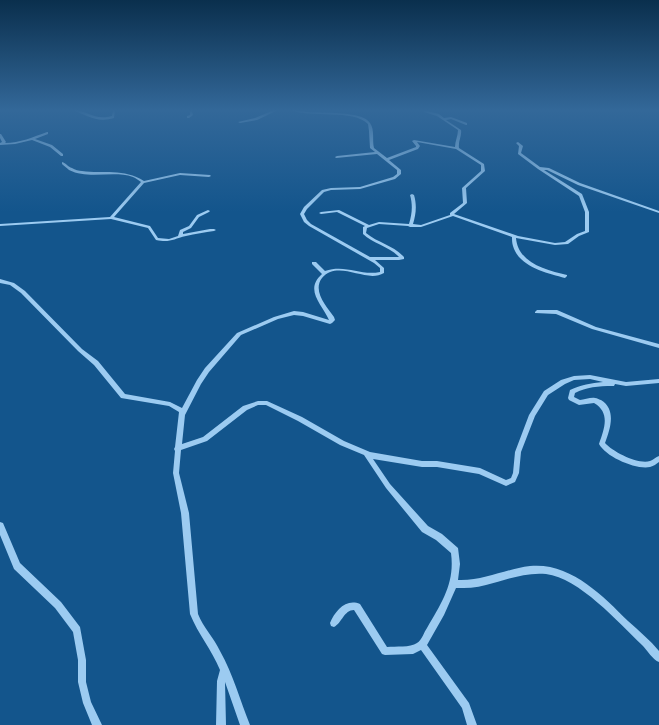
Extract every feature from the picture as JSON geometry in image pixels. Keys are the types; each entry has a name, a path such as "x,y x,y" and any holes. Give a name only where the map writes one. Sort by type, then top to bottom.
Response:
{"street":[{"path":"44,144 50,146 62,155"},
{"path":"245,725 225,669 217,652 197,624 194,614 186,520 176,473 177,449 183,413 207,370 239,334 276,318 294,313 303,314 330,322 332,320 331,317 320,301 317,292 318,282 324,274 337,270 370,274 382,273 380,266 370,258 308,223 304,219 302,212 313,202 318,194 323,191 331,189 360,188 398,175 400,172 398,168 377,153 371,147 372,144"},
{"path":"386,160 417,148 418,146 416,144"},
{"path":"321,213 338,211 367,225 379,223 421,226 449,215 463,207 466,203 465,185 480,175 483,171 483,165 457,148 431,144"},
{"path":"456,144 457,148"},
{"path":"449,215 459,216 514,236 560,245 587,232 587,212 581,195 539,168 519,153 521,146 519,144"},
{"path":"337,157 377,153"},
{"path":"63,163 72,169 127,174 139,178 143,182"},
{"path":"539,168 548,169 580,184 659,212"},
{"path":"111,218 143,182 180,174 209,176"},
{"path":"410,226 415,202 412,195"},
{"path":"180,237 180,232 190,227 198,216 208,211"},
{"path":"0,225 111,218 149,227 157,239 168,240 214,230"},
{"path":"367,225 363,230 367,236 395,250 402,258 370,258"},
{"path":"514,236 514,247 529,264 565,276"},
{"path":"314,263 324,274"},
{"path":"0,281 12,284 23,292 80,350 96,363 122,395 170,404 180,409 183,413"},
{"path":"537,312 557,312 594,328 659,346"},
{"path":"177,449 204,439 245,408 258,403 266,403 300,419 342,443 366,453 422,464 437,464 480,471 506,482 513,480 516,472 518,452 532,414 546,393 563,382 574,378 590,377 626,384"},
{"path":"659,381 586,386 572,392 571,398 579,403 595,400 606,407 609,418 602,444 610,453 642,463 651,464 659,459"},
{"path":"334,623 346,608 354,606 357,607 385,651 413,650 422,645 453,589 456,574 455,551 439,537 425,529 388,486 366,453"},
{"path":"0,526 17,566 58,605 78,630 82,660 82,682 88,703 97,725"},
{"path":"454,584 481,584 530,570 546,569 564,576 596,595 659,658"},
{"path":"422,645 466,706 472,725"},
{"path":"221,725 221,681 225,669"}]}
